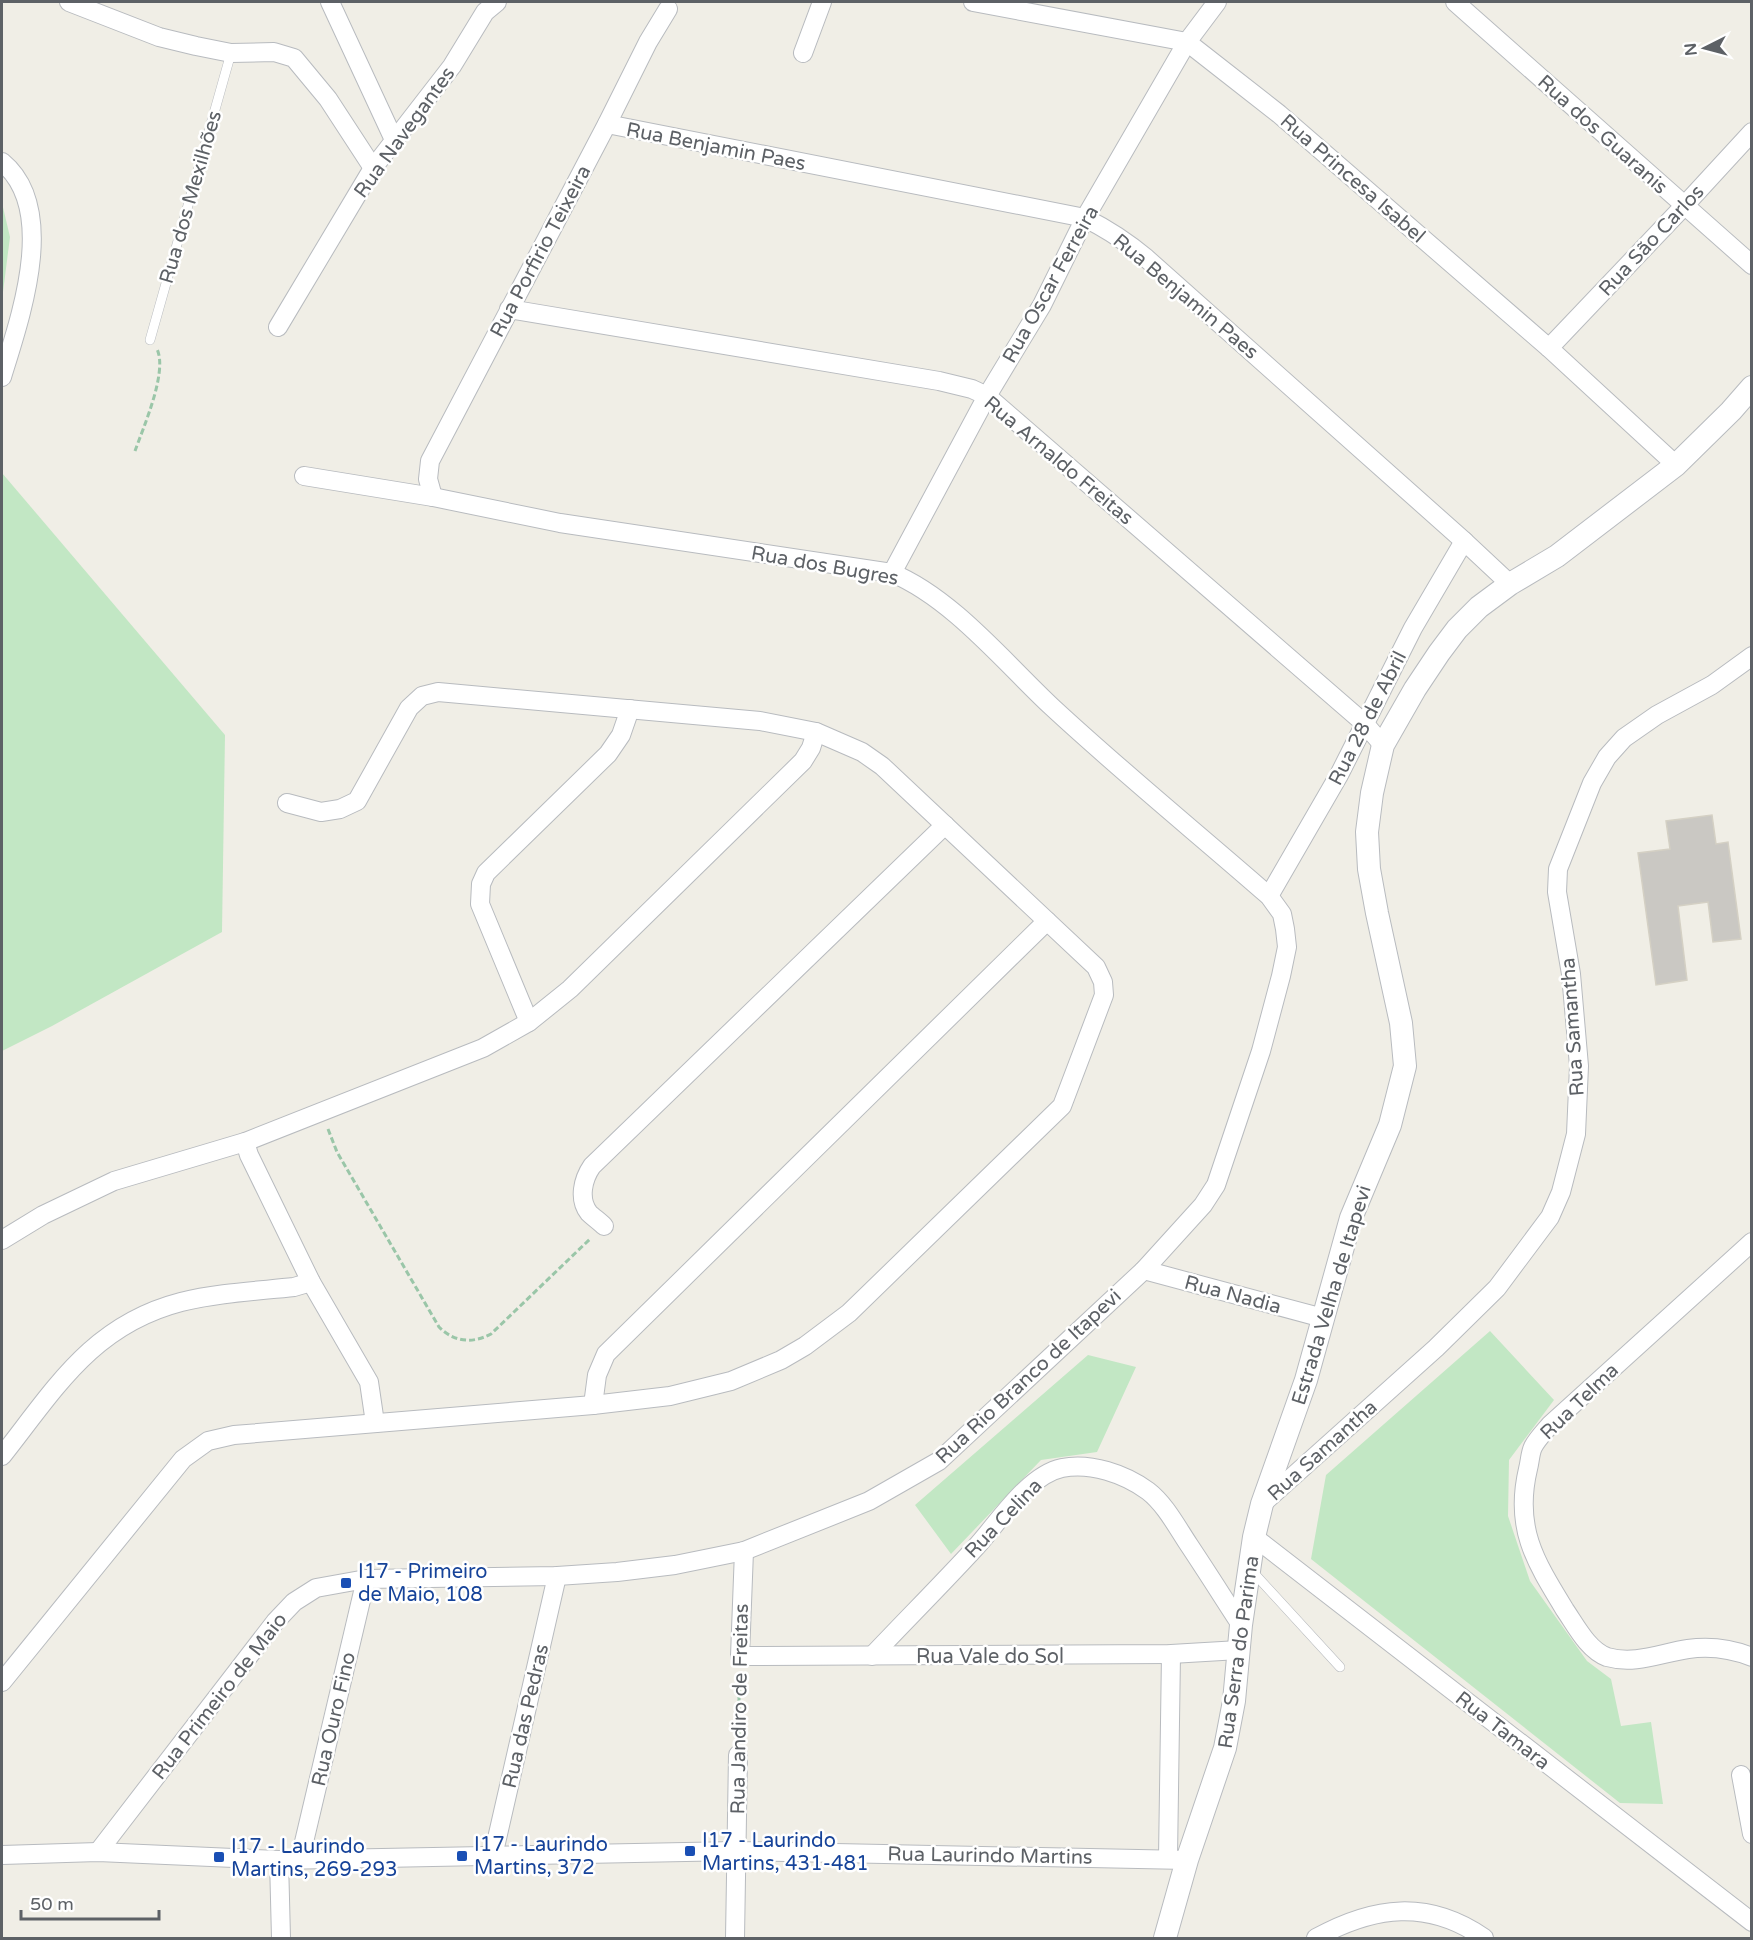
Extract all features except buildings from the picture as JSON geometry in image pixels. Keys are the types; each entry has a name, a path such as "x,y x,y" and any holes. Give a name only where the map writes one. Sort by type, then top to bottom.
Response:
{"street":[{"path":"69,2 159,37 231,53 274,52 294,58 328,99 374,168"},
{"path":"330,2 395,142"},
{"path":"802,53 822,2"},
{"name":"Rua Princesa Isabel","path":"973,2 1187,42 1280,114 1549,348 1676,465"},
{"name":"Rua Oscar Ferreira","path":"892,573 987,396 1042,305 1084,218 1187,42 1217,2"},
{"name":"Rua dos Guaranis","path":"1455,2 1752,265"},
{"name":"Rua Navegantes","path":"278,327 374,168 452,66 487,5"},
{"name":"Rua Porfirio Teixeira","path":"433,497 428,479 430,461 648,42 668,9"},
{"name":"Rua Benjamin Paes","path":"607,124 1084,218 1126,241 1146,258 1510,584"},
{"name":"Rua São Carlos","path":"1549,348 1752,132"},
{"path":"2,162 13,172 24,196 31,223 33,245 18,325 2,377"},
{"name":"Rua Arnaldo Freitas","path":"509,309 939,381 972,389 987,396 1364,723 1383,745"},
{"name":"Estrada Velha de Itapevi","path":"1254,1537 1262,1504 1306,1380 1351,1218 1390,1125 1405,1066 1401,1023 1369,868 1367,832 1372,793 1383,745 1415,689 1457,629 1479,607 1510,584 1557,556 1676,465 1752,387"},
{"name":"Rua dos Bugres","path":"304,476 433,497 560,523 892,573 912,581 957,616 1053,708 1269,896"},
{"name":"Rua 28 de Abril","path":"1269,896 1339,775 1413,628 1464,541"},
{"name":"Rua Samantha","path":"1262,1504 1436,1348 1490,1296 1550,1217 1561,1192 1576,1134 1579,1066 1571,974 1557,892 1558,869 1592,783 1607,757 1624,738 1657,715 1712,685 1752,656"},
{"path":"2,1682 183,1459 199,1446 220,1437 593,1405 670,1396 701,1390 757,1371 805,1346 849,1313 1062,1106 1102,1002 1104,988 1101,974 1096,967 882,766 862,752 816,732 779,723 447,692 430,693 415,701 409,708 357,801 340,809 321,812 287,802"},
{"path":"529,1022 480,904 481,884 486,873 608,754 621,735 630,709"},
{"path":"2,1240 43,1215 114,1181 245,1142 322,1113 483,1048 529,1022 570,989 803,760 811,748 816,732"},
{"path":"604,1226 588,1212 584,1204 583,1187 592,1167 945,825"},
{"name":"Rua Rio Branco de Itapevi","path":"366,1579 557,1576 617,1572 675,1565 744,1551 869,1501 939,1461 1144,1270 1203,1205 1216,1185 1261,1051 1287,947 1282,914 1269,896"},
{"path":"593,1405 597,1375 606,1354 1047,921"},
{"path":"245,1142 249,1155 311,1282 369,1382 375,1423"},
{"name":"Rua Telma","path":"1752,1242 1550,1425 1533,1446 1524,1484 1523,1512 1526,1536 1535,1558 1576,1628 1594,1650 1619,1660 1632,1660 1705,1647 1752,1657"},
{"name":"Rua Nadia","path":"1144,1270 1323,1318"},
{"path":"2,1456 72,1367 101,1340 120,1327 140,1316 183,1302 294,1287 311,1282"},
{"name":"Rua Celina","path":"873,1656 975,1548 1023,1492 1042,1477 1060,1468 1085,1466 1109,1472 1130,1480 1149,1492 1169,1515 1241,1625"},
{"name":"Rua Serra do Parima","path":"1165,1938 1177,1859 1225,1748 1234,1701 1241,1625 1254,1537"},
{"name":"Rua Tamara","path":"1254,1537 1752,1922"},
{"name":"Rua Jandiro de Freitas","path":"740,1656 744,1551"},
{"name":"Rua das Pedras","path":"493,1856 557,1576"},
{"name":"Rua Primeiro de Maio","path":"98,1852 250,1653 294,1602 316,1588 366,1579"},
{"name":"Rua Ouro Fino","path":"300,1859 366,1579"},
{"name":"Rua Vale do Sol","path":"740,1656 1171,1654 1239,1650"},
{"path":"1171,1654 1177,1859"},
{"name":"Rua Jandiro de Freitas","path":"735,1938 738,1755"},
{"path":"1741,1775 1752,1834"},
{"name":"Rua Laurindo Martins","path":"2,1855 98,1852 279,1860 736,1851 1177,1859"},
{"path":"279,1860 281,1938"},
{"path":"1316,1938 1369,1916 1396,1911 1429,1912 1454,1921 1484,1938"}],"lane":[{"name":"Rua dos Mexilhões","path":"150,340 231,53"},
{"path":"1250,1570 1340,1667"}],"path":[{"path":"135,451 154,392 160,362 159,354 150,340"},
{"path":"322,1113 337,1152 439,1327 451,1337 465,1341 491,1334 604,1226"},
{"name":"Rua Jandiro de Freitas","path":"738,1755 740,1656"}],"green space":[{"path":"2,203 10,237 2,300"},
{"path":"2,473 225,735 222,932 2,1051"},
{"path":"1490,1331 1554,1400 1509,1460 1508,1516 1530,1581 1587,1661 1611,1679 1621,1726 1651,1722 1663,1804 1620,1803 1311,1559 1326,1475"},
{"path":"1088,1355 1136,1367 1097,1452 1041,1460 951,1554 915,1505"}],"place":[{"name":"I17 - Primeiro de Maio, 108","path":"346,1583"},
{"name":"I17 - Laurindo Martins, 431-481","path":"690,1851"},
{"name":"I17 - Laurindo Martins, 372","path":"462,1856"},
{"name":"I17 - Laurindo Martins, 269-293","path":"219,1857"}]}
